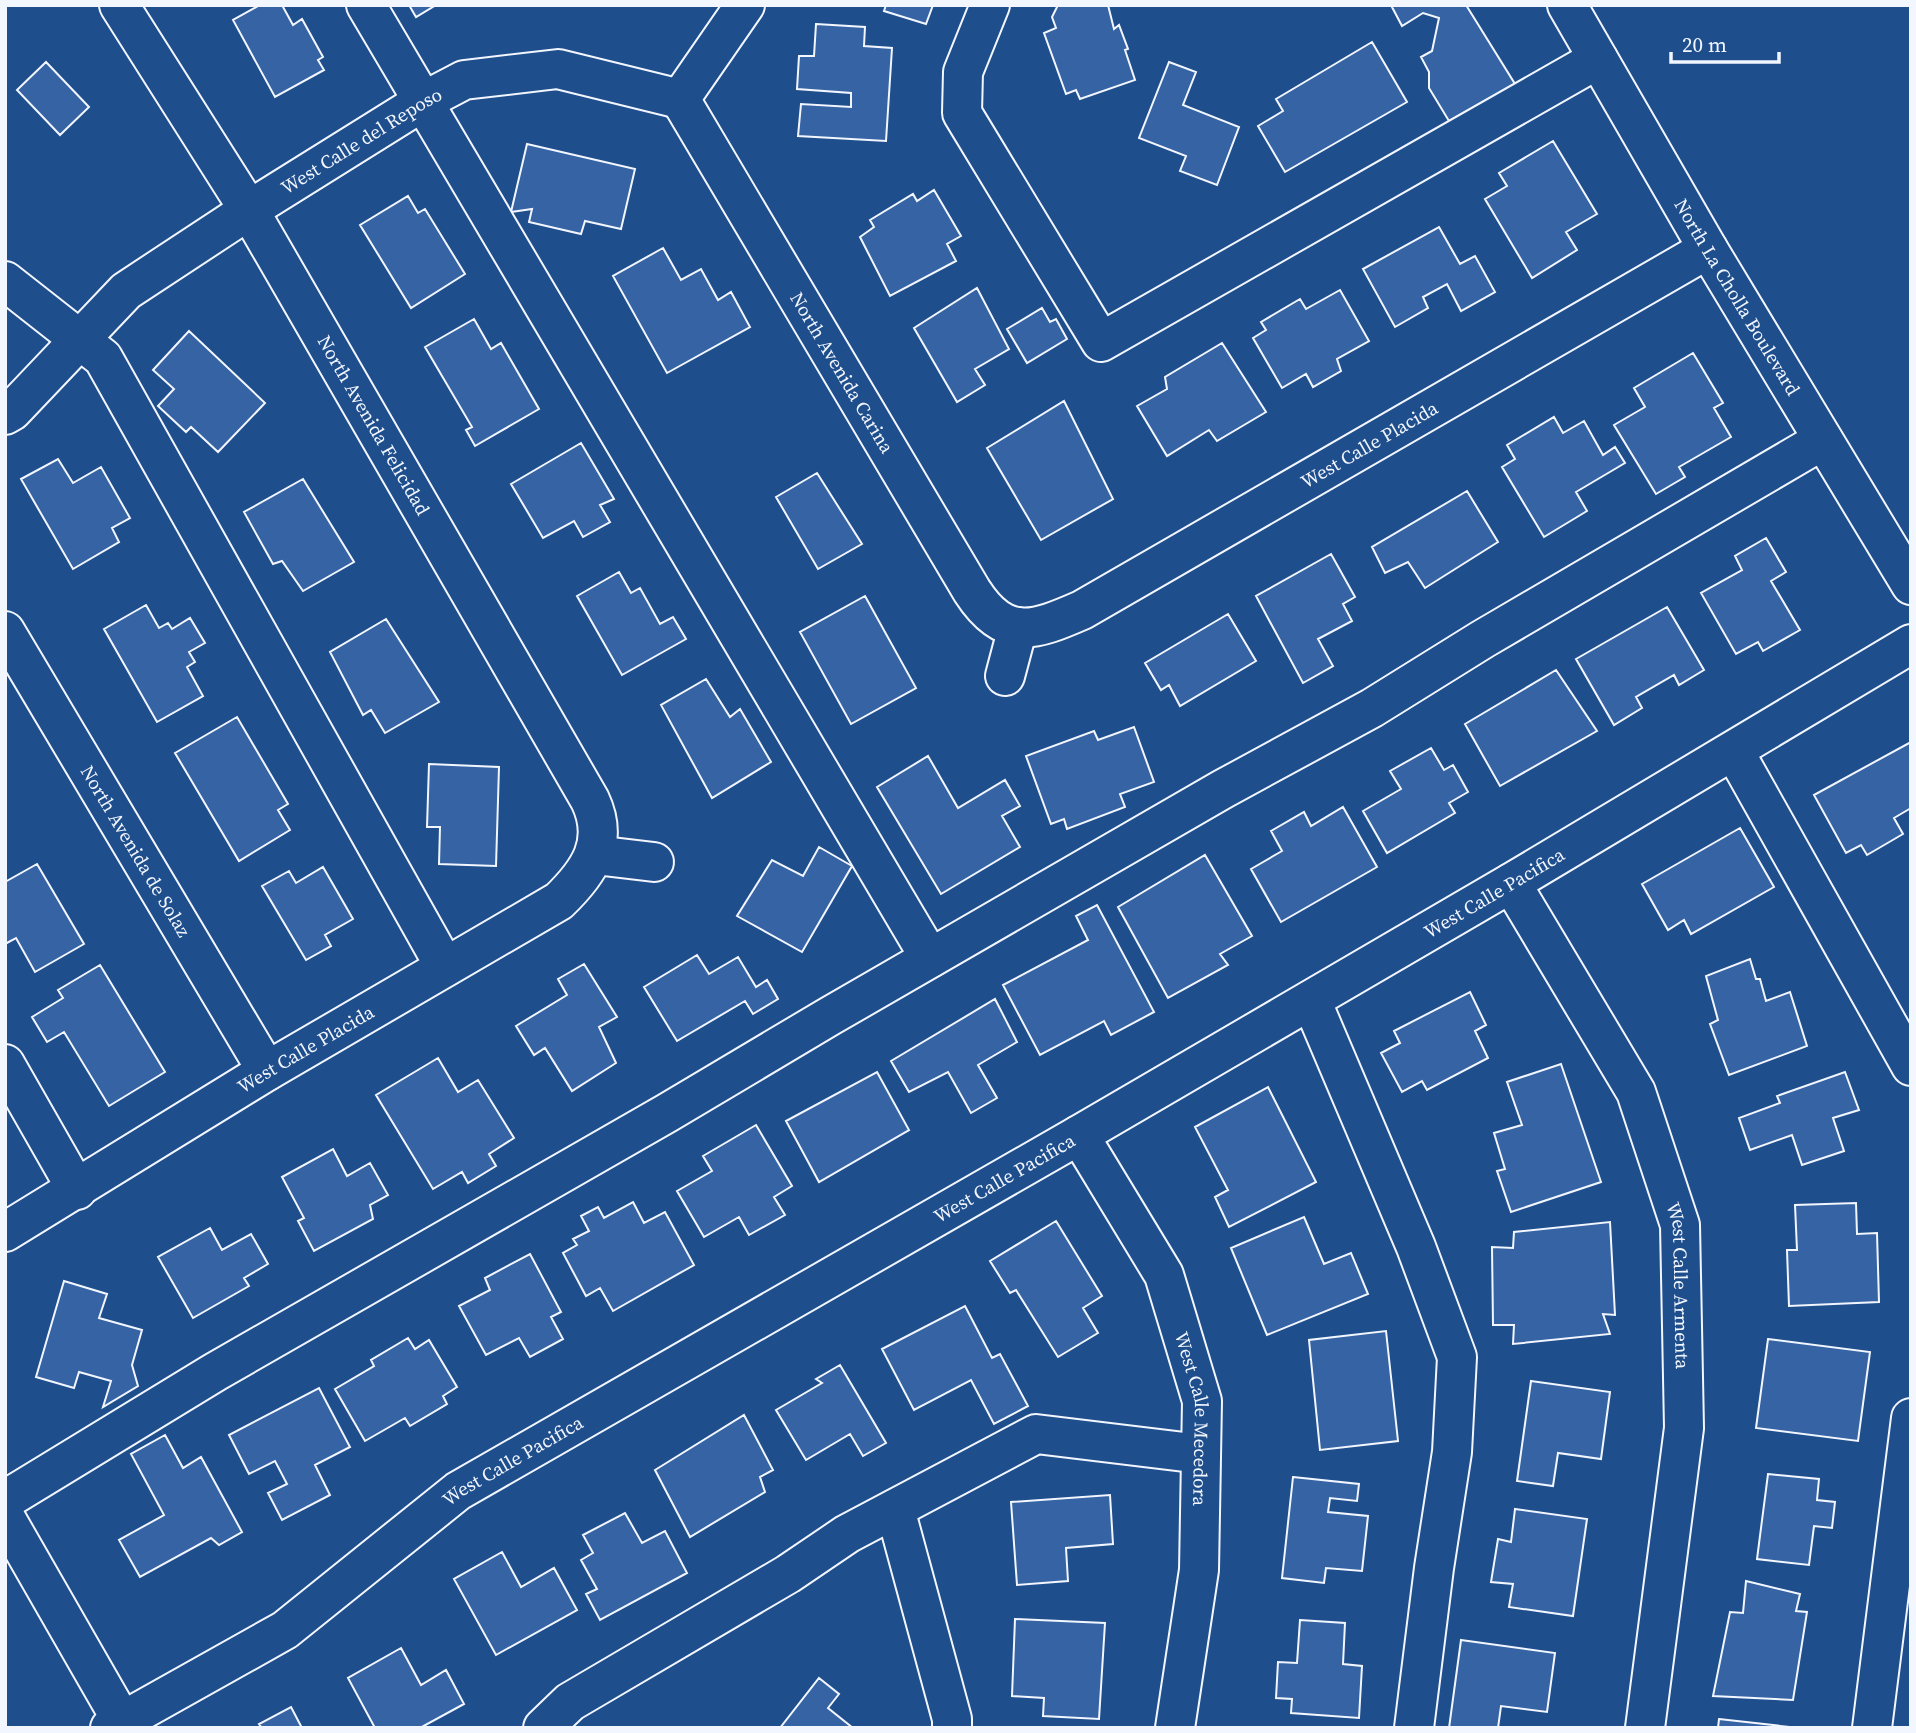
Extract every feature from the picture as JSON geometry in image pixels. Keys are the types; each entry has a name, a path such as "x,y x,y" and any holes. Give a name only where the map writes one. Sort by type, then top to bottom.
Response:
{"street":[{"name":"North Avenida Felicidad","path":"119,5 250,210 590,800 597,813 599,832 595,855"},
{"path":"366,5 930,958"},
{"path":"680,99 745,5"},
{"path":"990,5 962,72 962,113 1101,342 1598,59"},
{"name":"North La Cholla Boulevard","path":"1567,5 1708,249 1911,584"},
{"name":"West Calle del Reposo","path":"5,415 12,411 126,291 422,102 464,80 558,69 680,99"},
{"name":"North Avenida Carina","path":"680,99 972,591 993,617 1021,628"},
{"name":"West Calle Placida","path":"1021,628 1042,626 1082,610 1708,249"},
{"path":"5,281 103,358 445,967"},
{"path":"5,1500 215,1372 1223,789 1372,708 1483,639 1823,440"},
{"path":"1005,676 1021,628"},
{"name":"North Avenida de Solaz","path":"5,631 267,1071"},
{"name":"West Calle Pacifica","path":"119,1725 285,1630 458,1491 1311,1000 1911,644"},
{"path":"1734,751 1911,1066"},
{"path":"595,855 654,862"},
{"name":"West Calle Placida","path":"5,1232 267,1071 559,901 574,887 595,855"},
{"name":"West Calle Armenta","path":"1511,883 1636,1091 1680,1225 1684,1428 1645,1728"},
{"path":"1311,1000 1416,1247 1457,1357 1452,1452 1413,1728"},
{"path":"5,1064 77,1190"},
{"name":"West Calle Mecedora","path":"1079,1135 1164,1275 1202,1401 1199,1570 1175,1728"},
{"path":"1872,1728 1911,1418"},
{"path":"543,1728 570,1702 788,1574 847,1534 1036,1434 1201,1454"},
{"path":"895,1509 952,1719 952,1728"},
{"path":"5,1517 119,1725"}],"building":[{"path":"260,5 282,5 293,25 302,19 323,57 318,60 324,70 275,97 233,20"},
{"path":"409,5 436,5 416,17"},
{"path":"886,5 933,5 926,24 884,11"},
{"path":"1058,5 1108,5 1114,29 1119,25 1128,49 1125,50 1135,80 1080,99 1076,90 1066,94 1044,33 1056,28 1052,17"},
{"path":"1466,5 1515,84 1449,121 1429,88 1429,72 1421,57 1432,51 1439,18 1423,13 1402,26 1392,7"},
{"path":"816,24 865,27 864,46 892,48 886,141 798,136 801,104 851,107 851,93 797,89 799,56 814,56"},
{"path":"1372,42 1407,102 1285,172 1258,126 1283,111 1276,99"},
{"path":"46,62 89,107 60,135 17,90"},
{"path":"1169,62 1196,72 1183,105 1239,127 1217,185 1180,171 1186,156 1139,138"},
{"path":"1553,141 1597,214 1566,232 1577,250 1532,278 1485,199 1507,186 1499,173"},
{"path":"527,144 635,169 621,229 585,221 581,234 529,222 532,209 511,212"},
{"path":"934,190 961,236 947,244 956,261 890,296 860,237 874,227 870,220 913,194 917,201"},
{"path":"408,196 418,213 425,209 465,274 411,308 360,225"},
{"path":"1439,227 1460,264 1475,256 1495,292 1461,311 1447,284 1423,297 1428,308 1395,327 1363,269"},
{"path":"663,248 681,280 701,269 718,300 731,292 750,327 667,373 613,276"},
{"path":"977,288 1009,349 975,369 985,385 957,402 914,328"},
{"path":"1340,290 1369,341 1337,359 1341,371 1313,387 1306,374 1282,388 1253,338 1266,330 1261,322 1300,299 1306,309"},
{"path":"1042,308 1050,322 1056,319 1067,339 1027,363 1007,329"},
{"path":"474,319 491,349 501,343 539,409 475,446 466,430 472,427 425,347"},
{"path":"189,331 265,403 218,452 191,427 186,432 158,406 174,389 153,370"},
{"path":"1222,343 1266,412 1217,441 1209,430 1167,456 1137,406 1167,389 1165,377"},
{"path":"1693,353 1723,403 1714,408 1731,437 1679,467 1685,477 1656,494 1614,425 1645,407 1634,388"},
{"path":"1064,401 1113,499 1041,540 987,448"},
{"path":"1554,417 1563,433 1584,421 1603,455 1615,447 1625,463 1576,492 1587,511 1544,537 1502,467 1515,459 1507,445"},
{"path":"581,443 614,499 600,505 610,522 583,537 574,521 543,538 511,484"},
{"path":"58,459 73,483 101,467 130,518 112,528 119,542 73,569 21,479"},
{"path":"817,473 862,544 818,569 776,497"},
{"path":"303,479 354,562 303,591 282,561 273,564 244,512"},
{"path":"1467,491 1498,542 1425,588 1408,562 1385,573 1372,547"},
{"path":"1766,538 1786,572 1771,581 1800,630 1763,651 1758,642 1736,654 1701,593 1742,570 1735,556"},
{"path":"1331,554 1355,597 1343,604 1352,621 1318,639 1333,666 1303,683 1256,596"},
{"path":"619,572 631,593 640,588 660,624 673,617 686,639 622,675 577,596"},
{"path":"865,596 916,688 851,724 800,632"},
{"path":"146,605 159,628 168,623 172,629 190,618 205,643 189,652 195,662 187,667 203,696 157,722 104,629"},
{"path":"1667,607 1704,670 1679,685 1674,675 1636,697 1642,708 1614,725 1576,659"},
{"path":"1228,614 1256,661 1180,706 1169,685 1161,690 1145,663"},
{"path":"386,619 439,702 385,733 371,710 363,715 330,652"},
{"path":"1556,670 1597,731 1500,786 1465,724"},
{"path":"706,679 730,717 740,709 771,762 712,798 661,705"},
{"path":"237,717 288,804 278,810 290,830 239,861 175,753"},
{"path":"1134,727 1154,782 1120,794 1125,807 1067,829 1064,819 1051,824 1026,756 1094,731 1098,740"},
{"path":"1911,742 1911,808 1894,818 1903,834 1867,855 1861,845 1846,853 1814,795"},
{"path":"1431,748 1444,770 1453,765 1468,792 1449,803 1455,813 1387,853 1363,811 1401,789 1390,771"},
{"path":"928,756 958,808 1005,780 1020,806 1002,816 1020,847 941,894 877,787"},
{"path":"429,764 499,767 496,866 439,864 440,827 427,827"},
{"path":"1343,807 1377,867 1281,922 1251,869 1282,851 1271,831 1304,812 1311,826"},
{"path":"1740,828 1774,887 1691,934 1684,920 1668,930 1642,884"},
{"path":"819,847 852,866 802,952 737,916 772,860 803,876"},
{"path":"1205,855 1252,936 1220,954 1228,965 1168,998 1118,907"},
{"path":"37,864 84,944 35,972 16,938 5,944 5,882"},
{"path":"323,867 353,919 325,935 331,946 306,960 262,886 289,871 296,883"},
{"path":"1097,905 1154,1012 1111,1035 1104,1021 1040,1055 1003,985 1088,940 1076,916"},
{"path":"697,955 709,974 738,957 756,987 767,980 778,999 753,1014 745,1001 677,1041 644,987"},
{"path":"1750,959 1756,979 1760,979 1766,1001 1790,992 1807,1046 1729,1075 1710,1024 1718,1020 1706,976"},
{"path":"584,964 617,1017 599,1027 616,1063 572,1091 545,1048 534,1055 516,1026 567,995 558,979"},
{"path":"100,965 165,1072 109,1106 64,1032 47,1042 32,1017 63,998 58,990"},
{"path":"1470,992 1486,1025 1475,1031 1488,1058 1427,1090 1422,1081 1402,1092 1381,1053 1400,1043 1394,1031"},
{"path":"995,999 1017,1042 978,1065 997,1098 971,1113 948,1072 909,1092 891,1061"},
{"path":"438,1058 458,1092 478,1080 514,1138 489,1154 496,1166 468,1183 462,1172 433,1189 376,1095"},
{"path":"1561,1064 1601,1182 1511,1212 1497,1171 1505,1169 1494,1133 1522,1125 1507,1082"},
{"path":"877,1072 909,1130 819,1182 786,1121"},
{"path":"1845,1072 1859,1110 1833,1118 1844,1151 1802,1165 1792,1135 1750,1150 1739,1118 1780,1103 1777,1096"},
{"path":"1268,1087 1316,1182 1229,1227 1215,1197 1228,1190 1195,1127"},
{"path":"756,1125 792,1186 774,1197 785,1215 749,1235 739,1217 704,1237 677,1191 712,1171 703,1156"},
{"path":"333,1149 347,1176 370,1163 388,1195 370,1205 373,1219 314,1251 298,1221 304,1218 282,1177"},
{"path":"633,1202 644,1223 665,1212 694,1265 613,1311 600,1288 586,1296 563,1253 577,1245 573,1239 589,1231 581,1216 598,1207 604,1218"},
{"path":"1856,1203 1857,1234 1877,1233 1879,1302 1789,1306 1787,1250 1797,1250 1795,1205"},
{"path":"1304,1217 1324,1264 1351,1253 1368,1294 1267,1335 1231,1248"},
{"path":"1056,1221 1102,1296 1083,1308 1098,1333 1058,1357 1016,1290 1010,1293 990,1261"},
{"path":"1610,1222 1615,1315 1603,1314 1610,1334 1513,1344 1514,1325 1493,1325 1492,1247 1513,1248 1514,1232"},
{"path":"210,1228 222,1250 251,1234 268,1264 244,1278 249,1286 193,1318 158,1257"},
{"path":"530,1254 561,1312 551,1317 563,1339 530,1357 519,1338 486,1355 459,1306 490,1290 485,1278"},
{"path":"64,1281 107,1294 99,1318 142,1330 132,1365 138,1386 103,1407 111,1381 79,1372 74,1388 36,1377"},
{"path":"965,1306 992,1358 1000,1354 1028,1406 994,1424 971,1380 914,1410 882,1349"},
{"path":"1386,1331 1398,1441 1320,1450 1309,1340"},
{"path":"408,1338 415,1349 429,1340 457,1387 443,1396 447,1404 410,1426 405,1418 365,1441 335,1389 374,1366 371,1360"},
{"path":"1768,1339 1870,1352 1858,1441 1756,1428"},
{"path":"840,1365 886,1443 863,1456 850,1434 806,1460 776,1410 822,1383 816,1379"},
{"path":"1531,1381 1610,1392 1601,1459 1558,1453 1553,1486 1517,1481"},
{"path":"319,1388 350,1447 315,1465 330,1495 282,1520 268,1493 287,1484 275,1461 249,1474 229,1435"},
{"path":"744,1415 773,1470 760,1477 765,1492 690,1537 655,1470"},
{"path":"165,1435 183,1468 201,1457 242,1532 219,1545 211,1538 140,1577 119,1540 164,1515 131,1454"},
{"path":"1768,1474 1819,1479 1817,1500 1835,1502 1832,1528 1814,1526 1809,1565 1757,1559"},
{"path":"1293,1477 1359,1484 1357,1501 1330,1498 1328,1512 1368,1516 1362,1571 1326,1568 1324,1583 1282,1578"},
{"path":"1110,1495 1113,1544 1066,1548 1068,1581 1017,1585 1011,1502"},
{"path":"1515,1509 1587,1519 1573,1616 1509,1607 1513,1584 1491,1582 1498,1539 1511,1542"},
{"path":"625,1513 642,1543 665,1531 687,1573 600,1620 586,1594 597,1589 581,1560 593,1553 583,1535"},
{"path":"502,1552 521,1587 554,1568 577,1610 496,1655 454,1579"},
{"path":"1746,1581 1800,1594 1796,1611 1807,1612 1793,1700 1713,1696 1730,1612 1743,1613"},
{"path":"1015,1619 1105,1623 1099,1719 1043,1716 1044,1698 1012,1696"},
{"path":"1300,1620 1345,1623 1343,1664 1362,1666 1359,1718 1291,1713 1292,1699 1276,1698 1278,1662 1297,1663"},
{"path":"1461,1640 1555,1653 1547,1712 1501,1706 1498,1728 1449,1728"},
{"path":"401,1648 421,1685 446,1670 464,1704 420,1728 375,1728 348,1678"},
{"path":"819,1678 839,1694 828,1708 853,1728 780,1728"},
{"path":"291,1707 302,1728 262,1728 259,1724"},
{"path":"1719,1719 1799,1728 1718,1728"}]}
